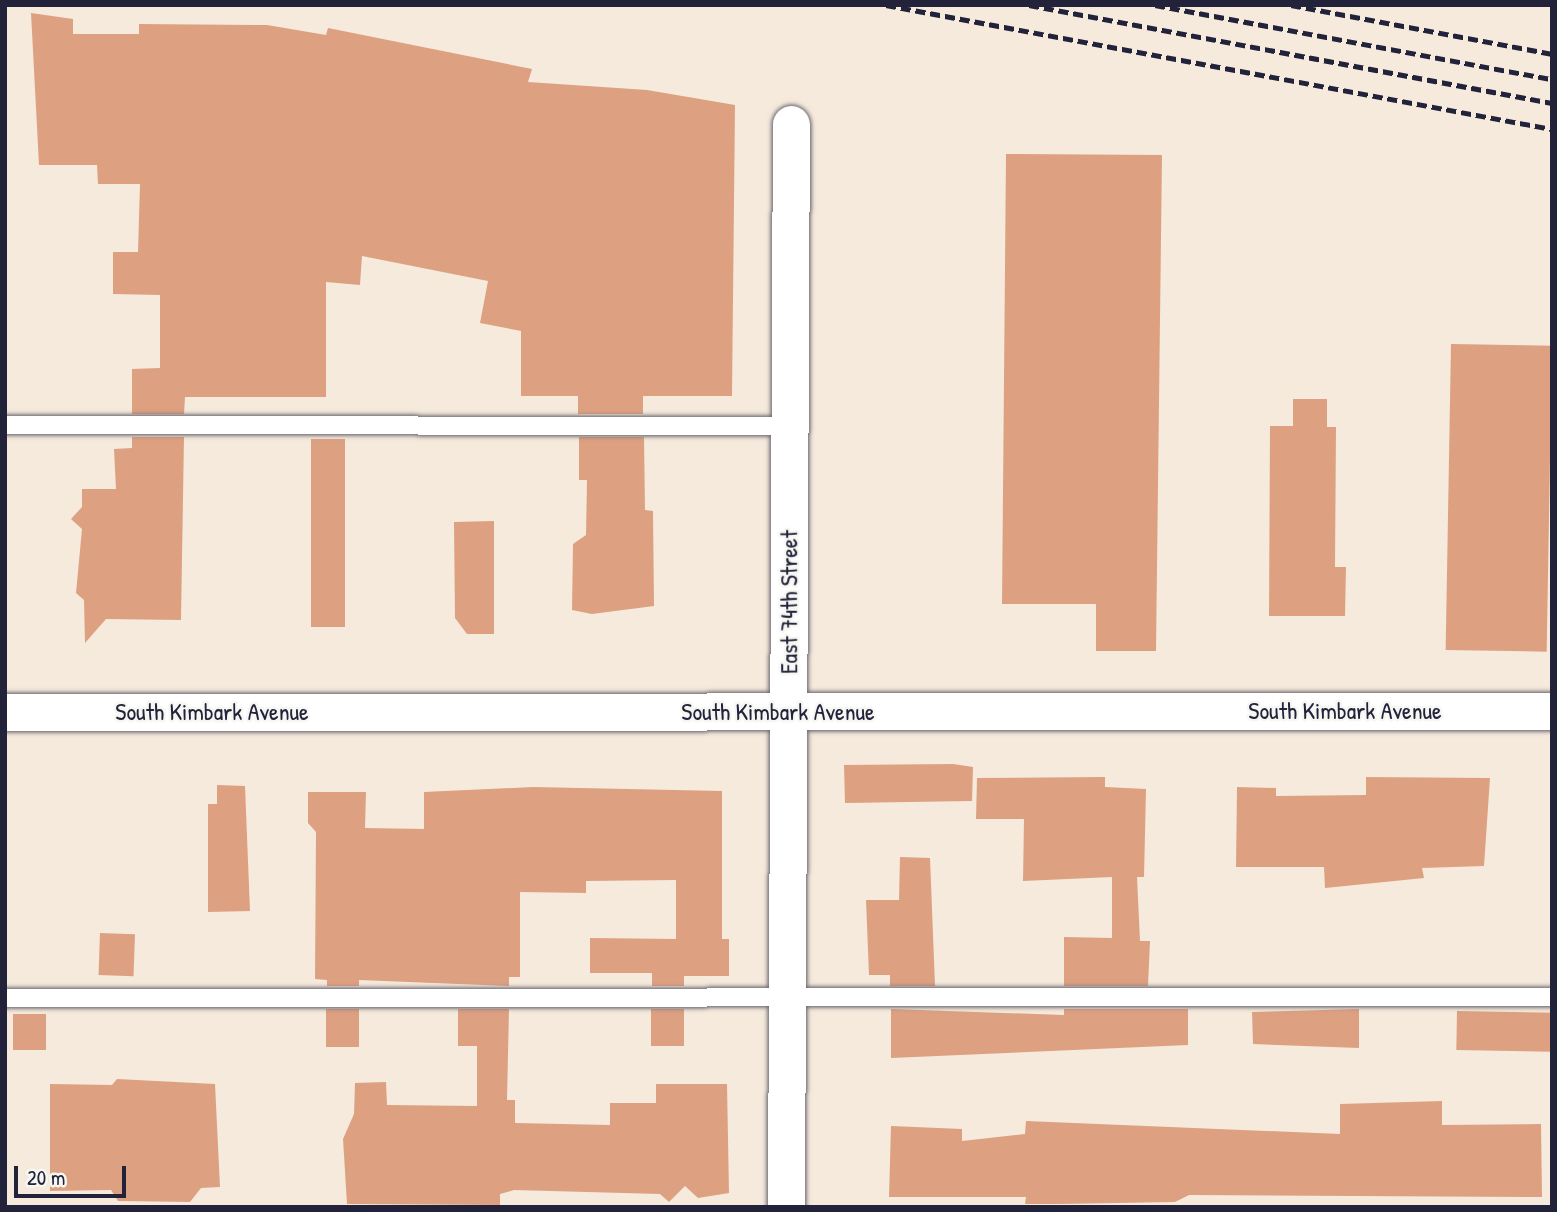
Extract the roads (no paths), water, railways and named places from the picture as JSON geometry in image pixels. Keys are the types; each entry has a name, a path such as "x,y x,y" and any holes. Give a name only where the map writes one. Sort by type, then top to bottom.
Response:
{"street":[{"name":"East 74th Street","path":"786,1207 791,124"},
{"name":"South Kimbark Avenue","path":"5,712 1552,711"}],"lane":[{"path":"5,425 790,426"},
{"path":"5,998 787,995 1552,997"}],"railway":[{"path":"886,5 1552,129"},
{"path":"1029,5 1552,103"},
{"path":"1155,5 1552,79"},
{"path":"1291,5 1552,54"}]}
